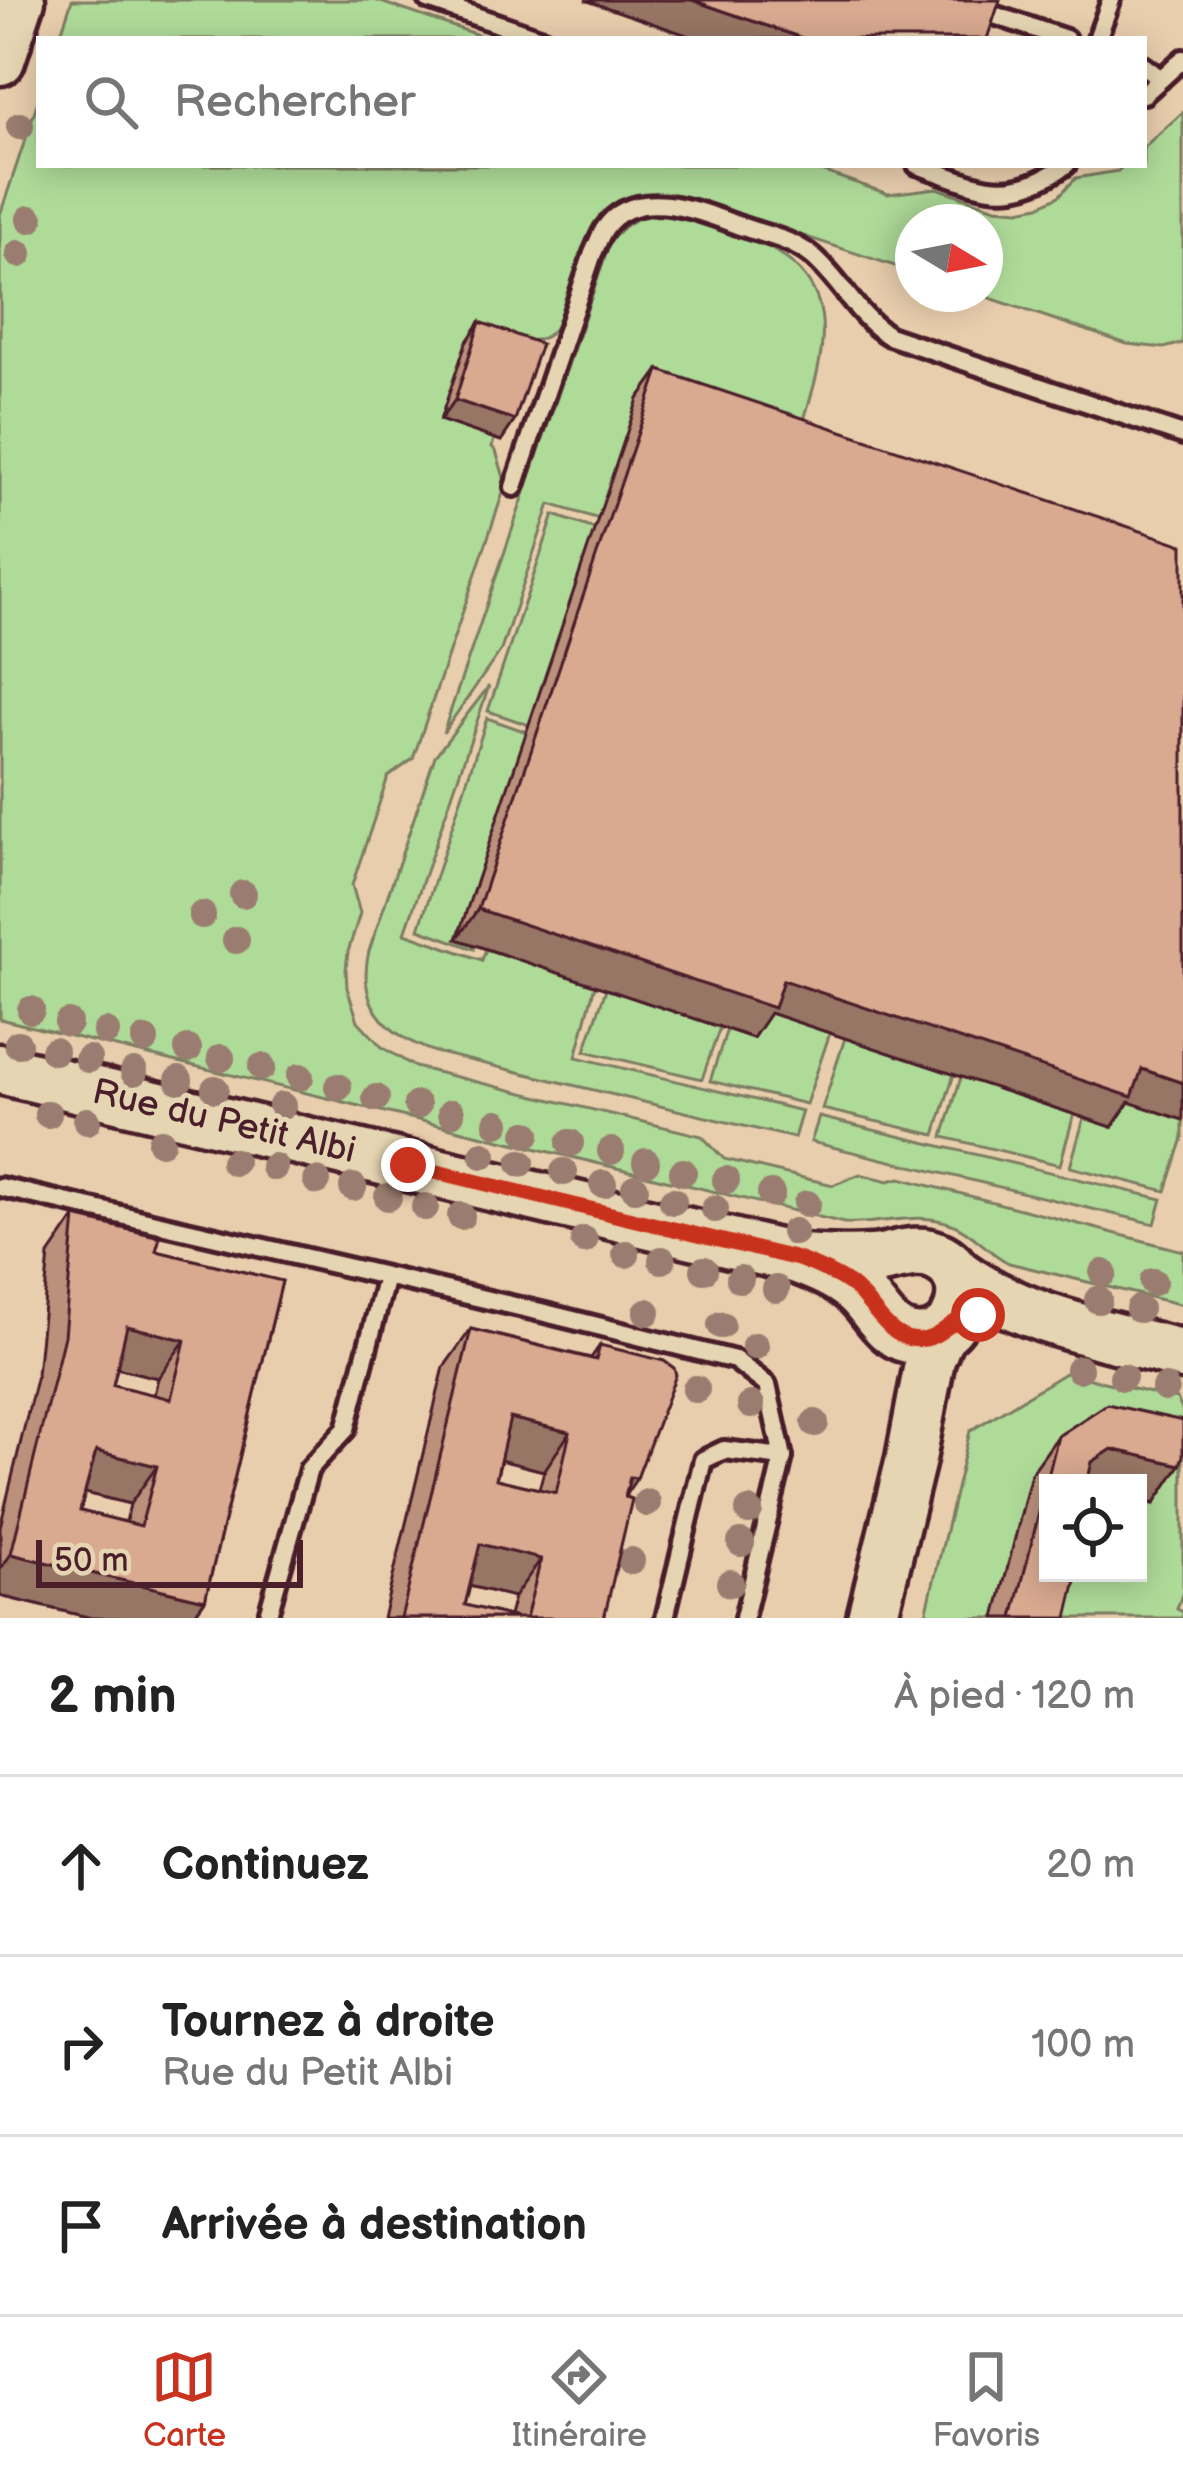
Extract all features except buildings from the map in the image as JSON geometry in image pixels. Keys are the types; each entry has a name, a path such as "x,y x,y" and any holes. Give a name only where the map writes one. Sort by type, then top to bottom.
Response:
{"street":[{"path":"0,60 20,0"},
{"name":"Rue du Petit Albi","path":"0,1069 798,1259 836,1275 917,1325 912,1390 916,1427 872,1618"},
{"name":"Rue du Petit Albi","path":"798,1259 870,1261 912,1253 936,1256 955,1272"},
{"path":"900,1256 877,1281 876,1304 917,1325 1006,1313 1044,1318"},
{"path":"917,1325 962,1300 955,1272"},
{"path":"955,1272 1007,1305 1182,1357"}],"lane":[{"path":"428,0 534,36"},
{"path":"1098,36 1111,0"},
{"path":"997,16 1057,36"},
{"path":"1147,91 1183,59"},
{"path":"1147,68 1161,79"},
{"path":"926,168 986,187 1016,190 1062,168"},
{"path":"514,487 604,229 615,217 646,205 678,206 797,246 889,336 1183,434"},
{"path":"0,1187 735,1360 767,1385 782,1457 744,1618"},
{"path":"267,1618 309,1468 346,1429 386,1277"},
{"path":"665,1618 703,1460 724,1450 782,1457"}],"green space":[{"path":"72,0 375,0 481,36 60,36"},
{"path":"36,107 36,168 813,168 888,194 937,188 984,204 895,204 895,266 679,195 636,198 607,213 589,238 560,320 546,336 523,340 492,447 506,484 413,759 388,777 352,885 360,913 348,952 347,988 358,1021 382,1047 415,1067 702,1136 724,1159 833,1185 860,1174 889,1181 900,1178 1183,1251 1183,1305 1009,1263 960,1228 938,1220 844,1223 0,1019 0,215"},
{"path":"1183,112 1183,343 1164,348 1127,344 1003,302 1003,209 1039,206 1059,196 1076,178 1121,168 1147,168 1147,144"},
{"path":"652,214 686,217 742,235 779,253 803,275 817,299 821,354 794,452 599,519 550,504 501,650 443,733 610,242 628,224"},
{"path":"554,515 595,529 529,725 488,711"},
{"path":"489,686 405,933 482,960 486,949 595,985 576,1057 802,1111 794,1138 435,1052 402,1037 379,1015 367,987 369,951 435,756"},
{"path":"487,718 527,732 458,938 474,949 419,929"},
{"path":"606,989 720,1027 702,1079 585,1051"},
{"path":"762,1010 830,1033 806,1104 710,1081 727,1029 752,1038"},
{"path":"845,1038 954,1074 935,1135 822,1109"},
{"path":"961,1077 1074,1114 1060,1165 943,1137"},
{"path":"1121,1099 1183,1120 1183,1138 1166,1191 1070,1167 1084,1118 1111,1126"},
{"path":"819,1117 1162,1199 1155,1224 811,1142"},
{"path":"1065,1373 1177,1399 1183,1411 1183,1591 1177,1609 1183,1618 925,1618 970,1431"}],"route":[{"path":"408,1165 798,1259 854,1288 893,1332 904,1337 928,1338 954,1321 978,1315"}]}
